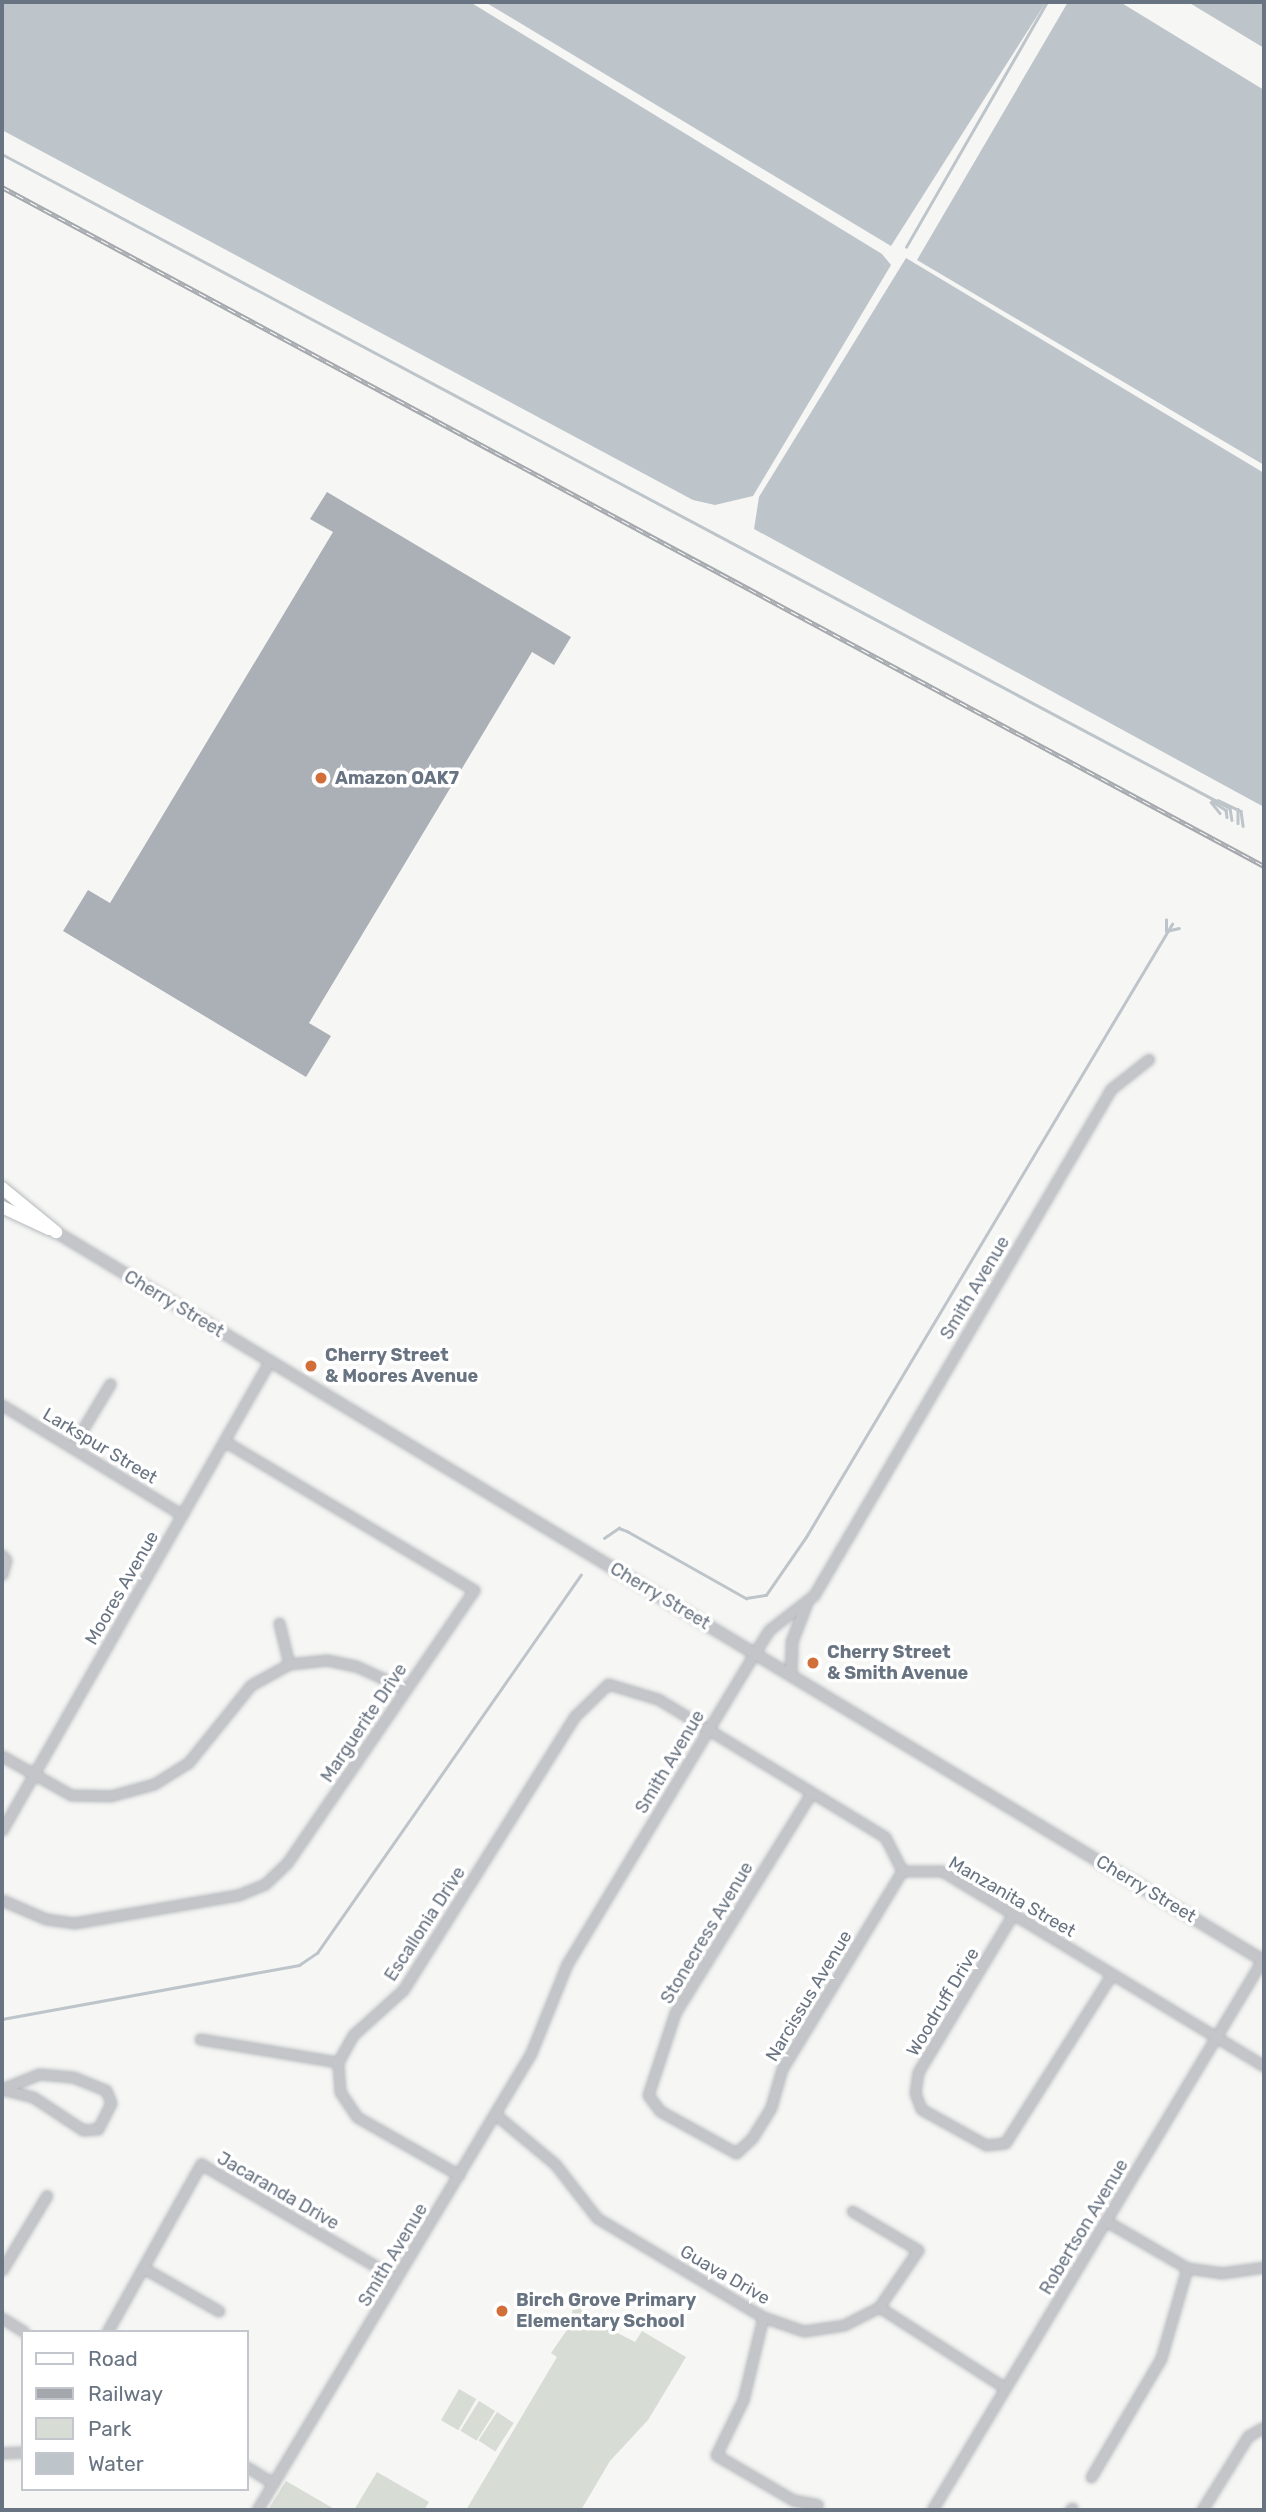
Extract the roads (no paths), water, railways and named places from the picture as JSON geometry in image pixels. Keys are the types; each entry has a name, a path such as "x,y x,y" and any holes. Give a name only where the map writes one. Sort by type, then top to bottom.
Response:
{"main road":[{"name":"Cherry Street","path":"2,1188 56,1232"},
{"name":"Cherry Street","path":"2,1207 56,1232"}],"street":[{"name":"Smith Avenue","path":"257,2510 531,2053 567,1964 707,1730 769,1630 807,1603 1111,1089 1149,1059"},
{"name":"Cherry Street","path":"56,1232 1264,1959"},
{"name":"Moores Avenue","path":"2,1830 226,1442 269,1362"},
{"path":"72,1447 110,1384"},
{"name":"Larkspur Street","path":"2,1405 182,1515"},
{"name":"Marguerite Drive","path":"2,1900 46,1919 74,1923 238,1895 265,1884 287,1863 474,1590 226,1442"},
{"path":"2,1555 6,1560 2,1574"},
{"path":"791,1675 792,1642 807,1603"},
{"path":"279,1623 289,1664"},
{"path":"2,1756 71,1794 110,1796 154,1784 188,1763 251,1685 289,1664 327,1660 356,1666 406,1689"},
{"name":"Escallonia Drive","path":"338,2062 353,2035 403,1990 575,1716 608,1684 658,1699 707,1730"},
{"path":"707,1730 810,1795 885,1838 902,1871"},
{"name":"Stonecress Avenue","path":"648,2095 675,2013 810,1795"},
{"name":"Manzanita Street","path":"902,1871 942,1871 1264,2066"},
{"name":"Narcissus Avenue","path":"648,2095 660,2111 736,2153 771,2107 782,2069 902,1871"},
{"name":"Woodruff Drive","path":"1013,1914 918,2073 915,2093 921,2109 986,2145 1005,2143 1112,1975"},
{"name":"Robertson Avenue","path":"932,2510 1264,1959"},
{"path":"200,2039 338,2062 340,2092 357,2118 459,2175"},
{"path":"39,2074 73,2077 106,2090 111,2103 98,2129 83,2130 33,2097 2,2089 39,2074"},
{"name":"Guava Drive","path":"495,2114 555,2164 597,2218 763,2317 804,2331 844,2325 879,2307"},
{"name":"Jacaranda Drive","path":"108,2330 145,2269 201,2164 396,2278"},
{"path":"2,2270 47,2195"},
{"path":"852,2211 918,2250 879,2307 1005,2388"},
{"path":"1107,2221 1187,2267 1221,2273 1264,2267"},
{"path":"1091,2477 1161,2358 1187,2267"},
{"path":"145,2269 219,2311"},
{"path":"763,2317 743,2400 716,2455 793,2500 818,2505"},
{"path":"2,2318 21,2330"},
{"path":"1202,2510 1248,2436 1264,2427"},
{"path":"2,2453 21,2452"},
{"path":"248,2468 273,2483"}],"water":[{"path":"2,2 470,2 882,254 891,265 753,496 715,505 693,500 2,130"},
{"path":"485,2 1046,2 891,246"},
{"path":"1068,2 1120,2 1264,90 1264,465 917,260"},
{"path":"1188,2 1264,2 1264,48"},
{"path":"906,258 1264,473 1264,807 754,529 759,497"}],"waterway":[{"path":"906,247 1047,2"},
{"path":"2,154 1230,808 1232,820"},
{"path":"1218,800 1241,811 1243,826"},
{"path":"1212,801 1226,810 1227,817"},
{"path":"1211,802 1220,813"},
{"path":"1238,809 1238,823"},
{"path":"1166,920 1166,931"},
{"path":"604,1538 619,1528 746,1598 766,1595 806,1537 1172,924"},
{"path":"1166,931 1179,928"},
{"path":"2,2019 299,1965 317,1953 581,1575"}],"railway":[{"path":"2,187 1264,866"}],"place":[{"name":"Amazon OAK7","path":"321,778"},
{"name":"Cherry Street & Moores Avenue","path":"311,1366"},
{"name":"Cherry Street & Smith Avenue","path":"813,1663"},
{"name":"Birch Grove Primary Elementary School","path":"502,2311"}]}
